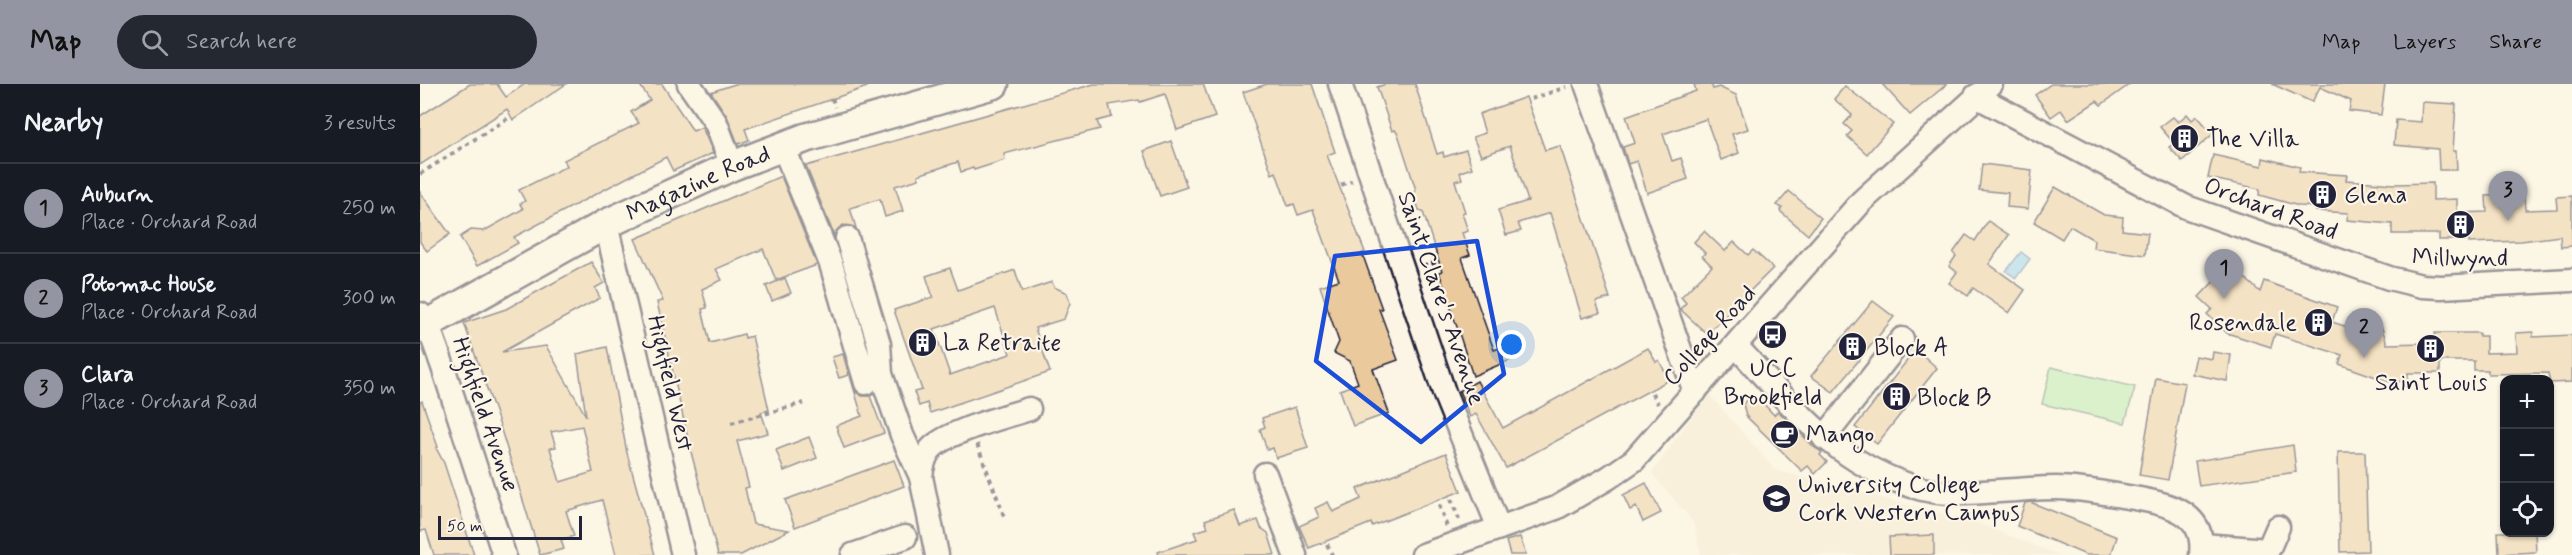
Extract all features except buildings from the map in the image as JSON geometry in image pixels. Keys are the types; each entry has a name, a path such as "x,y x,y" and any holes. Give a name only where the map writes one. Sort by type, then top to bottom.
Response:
{"main road":[{"name":"Magazine Road","path":"422,323 606,224 732,166 783,146 887,113 994,84"}],"street":[{"path":"689,84 716,123 732,166"},
{"name":"Saint Clare's Avenue","path":"1340,84 1445,395 1500,528"},
{"path":"1586,84 1630,214 1695,392"},
{"name":"College Road","path":"1423,555 1556,508 1634,460 1863,201 1983,90"},
{"name":"Orchard Road","path":"1983,90 2152,191 2186,207 2390,278 2422,286 2441,287 2572,280"},
{"path":"783,146 831,264 866,384"},
{"name":"Highfield West","path":"606,224 682,555"},
{"path":"847,238 879,344 881,374 902,435 921,477 937,555"},
{"name":"Highfield Avenue","path":"422,323 443,367 504,555"},
{"path":"1824,438 1902,339"},
{"path":"1736,346 1824,438 1876,471 1924,490 1958,493 2092,490 2174,507 2187,515 2197,529 2201,550 2269,552 2278,527"},
{"path":"921,477 925,457 940,441 1029,409"},
{"path":"1265,474 1295,555"},
{"path":"868,552 905,537"}],"path":[{"path":"1531,99 1574,84"},
{"path":"420,174 510,117"},
{"path":"731,423 804,403"},
{"path":"974,436 1004,516"},
{"path":"1451,499 1462,528"},
{"path":"1439,506 1449,533"},
{"path":"1327,544 1332,555"}],"highlighted area":[{"path":"1477,241 1504,374 1421,442 1316,361 1335,256"}],"shaded area":[{"name":"University College Cork Western Campus","path":"1708,393 1775,470 1980,524 2058,555 1701,555 1694,523 1652,473"}],"green space":[{"path":"2051,367 2135,387 2125,423 2042,404"}],"water":[{"path":"2021,252 2030,259 2016,278 2006,271"}],"place":[{"name":"The Villa","path":"2185,138"},
{"name":"Glena","path":"2323,194"},
{"name":"Clara","path":"2508,221"},
{"name":"Millwynd","path":"2460,224"},
{"name":"Auburn","path":"2224,299"},
{"name":"Rosendale","path":"2318,322"},
{"name":"UCC Brookfield","path":"1773,335"},
{"name":"La Retraite","path":"922,342"},
{"name":"Block A","path":"1853,347"},
{"name":"Saint Louis","path":"2431,349"},
{"name":"Potomac House","path":"2364,358"},
{"name":"Block B","path":"1896,397"},
{"name":"Mango","path":"1785,434"},
{"name":"University College Cork Western Campus","path":"1777,498"}]}
